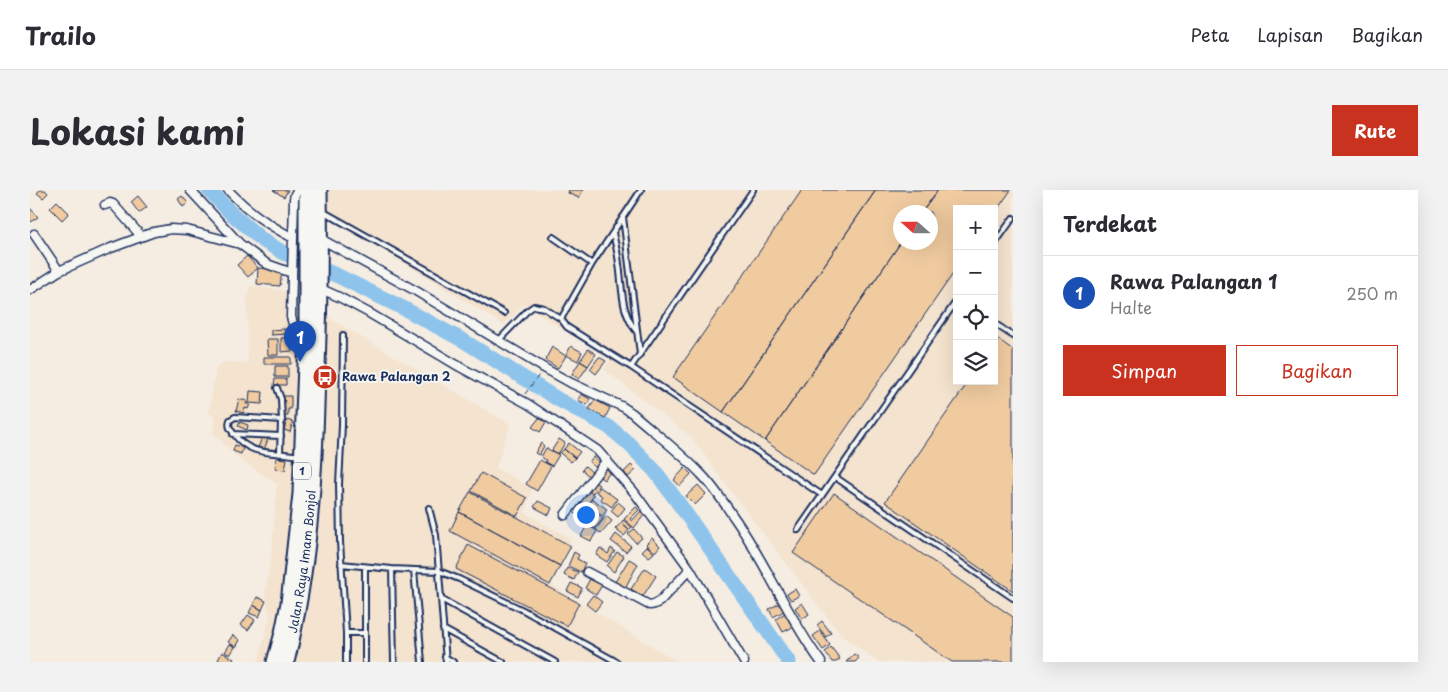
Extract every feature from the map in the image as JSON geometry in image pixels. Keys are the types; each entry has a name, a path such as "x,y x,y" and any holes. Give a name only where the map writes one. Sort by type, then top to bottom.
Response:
{"highway":[{"name":"Jalan Raya Imam Bonjol","path":"307,190 316,247"},
{"name":"Jalan Raya Imam Bonjol","path":"275,662 289,603 301,494 307,338 306,278 316,247 320,210 319,190"},
{"name":"Jalan Raya Imam Bonjol","path":"286,662 295,627 303,581 312,498 316,424 306,278"}],"street":[{"path":"190,190 240,244 267,264 306,278 354,305 528,404 597,450 634,492 690,569 744,662"},
{"path":"228,190 251,212 293,240"},
{"name":"Jalan Raya Imam Bonjol","path":"298,190 294,199 293,240 306,278"},
{"path":"105,205 113,204 141,236"},
{"path":"30,290 59,271 154,232 172,229 187,230 240,244"},
{"path":"34,234 59,271"},
{"path":"316,247 408,286 521,355 571,383 632,413 701,474 734,517 772,578 808,645 821,662"},
{"path":"565,515 607,460"},
{"path":"587,572 653,605 660,601 690,569"}],"lane":[{"path":"560,319 592,264 642,190"},
{"path":"631,367 753,190"},
{"path":"320,210 504,313"},
{"path":"623,217 640,354"},
{"path":"998,239 1013,218"},
{"path":"613,233 619,262 624,308 630,323 637,332"},
{"path":"553,237 592,264"},
{"path":"499,340 534,306 544,308 560,319 567,327 631,367 822,496"},
{"path":"798,530 953,306"},
{"path":"998,326 1013,336"},
{"path":"343,335 339,484 346,662"},
{"path":"277,388 281,399 280,454"},
{"path":"282,422 279,420 235,417 230,420 229,424 230,430 238,441 251,449 302,457"},
{"path":"234,434 281,436"},
{"path":"835,477 1013,598"},
{"path":"430,508 436,536 445,660 454,662"},
{"path":"341,564 439,571 523,610 617,662"},
{"path":"365,567 365,662"},
{"path":"392,569 394,662"},
{"path":"414,570 422,662"},
{"path":"441,599 555,662"},
{"path":"443,629 503,662"},
{"path":"346,633 365,633"}],"path":[{"path":"526,393 537,378"}],"shaded area":[{"path":"321,190 1013,190 1013,662 878,662 840,634 692,438 604,369 611,360 523,304 504,325 323,213"},
{"path":"250,286 292,292 315,310 510,424 496,468 532,488 525,513 571,539 550,584 678,662 258,662 270,617 265,593 272,551 277,484 237,457 213,433 215,419 209,412 216,368 224,362 248,363 247,302"}],"building":[{"path":"40,190 45,190 48,193 43,198 37,193"},
{"path":"273,190 288,190 284,197"},
{"path":"569,190 583,190 579,198 568,193"},
{"path":"802,190 876,190 723,412 673,377"},
{"path":"876,190 938,190 927,205 893,205 893,250 896,250 765,441 723,412"},
{"path":"938,190 1011,190 998,208 998,205 953,205 953,274 814,475 765,441 896,250 938,250 938,205 927,205"},
{"path":"138,196 147,207 139,213 131,202"},
{"path":"182,196 188,203 183,207 178,199"},
{"path":"57,201 69,213 62,220 50,208"},
{"path":"30,208 38,217 31,222 30,221"},
{"path":"247,256 258,268 248,277 237,265"},
{"path":"258,268 282,270 280,286 257,284"},
{"path":"287,328 294,329 293,337 286,336"},
{"path":"285,329 286,334 271,335 271,330"},
{"path":"281,338 292,338 292,351 281,352"},
{"path":"267,339 278,339 278,355 268,355"},
{"path":"998,339 1013,350 1013,591 885,502 966,385 998,385"},
{"path":"571,346 582,352 578,361 566,355"},
{"path":"552,347 566,356 558,368 545,360"},
{"path":"588,349 596,354 588,366 580,361"},
{"path":"264,357 291,357 291,364 264,364"},
{"path":"599,357 606,361 596,374 590,369"},
{"path":"580,361 588,366 579,379 572,374"},
{"path":"275,366 288,366 288,377 275,377"},
{"path":"275,379 286,379 286,385 274,385"},
{"path":"250,391 263,392 262,404 249,403"},
{"path":"581,394 590,399 587,405 578,400"},
{"path":"282,396 291,396 291,409 288,409 288,416 282,416"},
{"path":"239,399 247,401 246,404 250,404 248,409 245,408 244,413 236,411"},
{"path":"595,400 610,408 605,418 589,409"},
{"path":"539,418 546,422 540,432 532,427"},
{"path":"287,420 293,422 290,432 284,430"},
{"path":"240,422 248,425 247,430 238,426"},
{"path":"262,437 268,439 264,450 258,448"},
{"path":"559,439 565,443 558,454 552,450"},
{"path":"541,443 544,446 539,455 535,453"},
{"path":"569,443 580,452 575,458 564,449"},
{"path":"235,445 243,448 241,454 233,451"},
{"path":"546,448 559,455 552,466 541,457"},
{"path":"564,449 575,458 571,462 560,453"},
{"path":"593,457 601,464 597,469 589,462"},
{"path":"276,458 287,459 285,470 275,469"},
{"path":"540,460 551,466 537,491 526,484"},
{"path":"604,465 611,471 604,480 597,475"},
{"path":"631,465 636,470 628,477 624,472"},
{"path":"585,466 593,473 590,477 582,470"},
{"path":"685,468 691,474 680,486 674,480"},
{"path":"481,473 527,498 517,516 471,491"},
{"path":"593,481 599,485 593,493 587,489"},
{"path":"698,485 706,494 695,505 686,496"},
{"path":"600,487 617,499 612,507 600,499 602,496 596,492"},
{"path":"586,490 594,495 586,506 579,501"},
{"path":"470,492 571,546 560,566 459,512"},
{"path":"834,493 1013,617 1013,662 952,662 793,553"},
{"path":"592,499 607,509 603,516 587,506"},
{"path":"538,501 552,508 549,515 534,507"},
{"path":"577,501 590,510 584,519 570,510"},
{"path":"618,502 625,508 618,517 611,511"},
{"path":"636,507 639,510 630,519 632,521 641,511 645,514 634,528 624,519"},
{"path":"459,512 560,566 550,585 450,531"},
{"path":"599,515 603,518 595,529 592,526"},
{"path":"606,516 612,521 601,534 596,529"},
{"path":"623,520 632,527 629,530 621,523"},
{"path":"621,523 629,530 624,536 615,529"},
{"path":"587,525 597,531 591,541 581,536"},
{"path":"634,529 642,538 636,543 628,534"},
{"path":"616,534 631,546 626,552 611,541"},
{"path":"652,538 660,546 655,552 646,544"},
{"path":"468,545 579,603 567,626 456,569"},
{"path":"647,546 654,553 649,557 642,551"},
{"path":"600,548 608,554 611,548 615,551 607,562 596,555"},
{"path":"574,552 579,555 577,559 585,563 581,572 568,566"},
{"path":"617,552 624,556 614,572 607,566"},
{"path":"629,559 638,564 625,588 615,582"},
{"path":"567,568 578,572 574,580 564,575"},
{"path":"645,568 656,576 643,596 631,589"},
{"path":"590,579 602,585 596,595 585,588"},
{"path":"571,583 582,588 578,597 567,591"},
{"path":"795,589 799,596 791,600 787,594"},
{"path":"593,595 602,602 595,611 586,604"},
{"path":"257,597 266,601 262,610 253,605"},
{"path":"780,603 784,611 773,617 769,609"},
{"path":"802,603 809,614 802,619 795,608"},
{"path":"253,605 262,610 259,617 249,613"},
{"path":"785,613 793,627 783,632 776,619"},
{"path":"248,615 255,620 248,630 241,625"},
{"path":"822,621 831,633 826,637 817,625"},
{"path":"820,631 830,645 823,650 813,636"},
{"path":"233,635 240,640 236,647 228,642"},
{"path":"230,644 235,647 230,655 225,652"},
{"path":"831,647 840,659 836,662 832,662 825,652"},
{"path":"222,652 234,659 232,662 218,660"},
{"path":"854,654 859,658 855,662 846,662"}],"waterway":[{"path":"209,190 230,212 262,240 284,253 338,276 403,308 464,341 559,400 609,427 629,444 655,471 789,662"}],"place":[{"name":"Rawa Palangan 1","path":"300,362"},
{"name":"Rawa Palangan 2","path":"325,377"}]}
